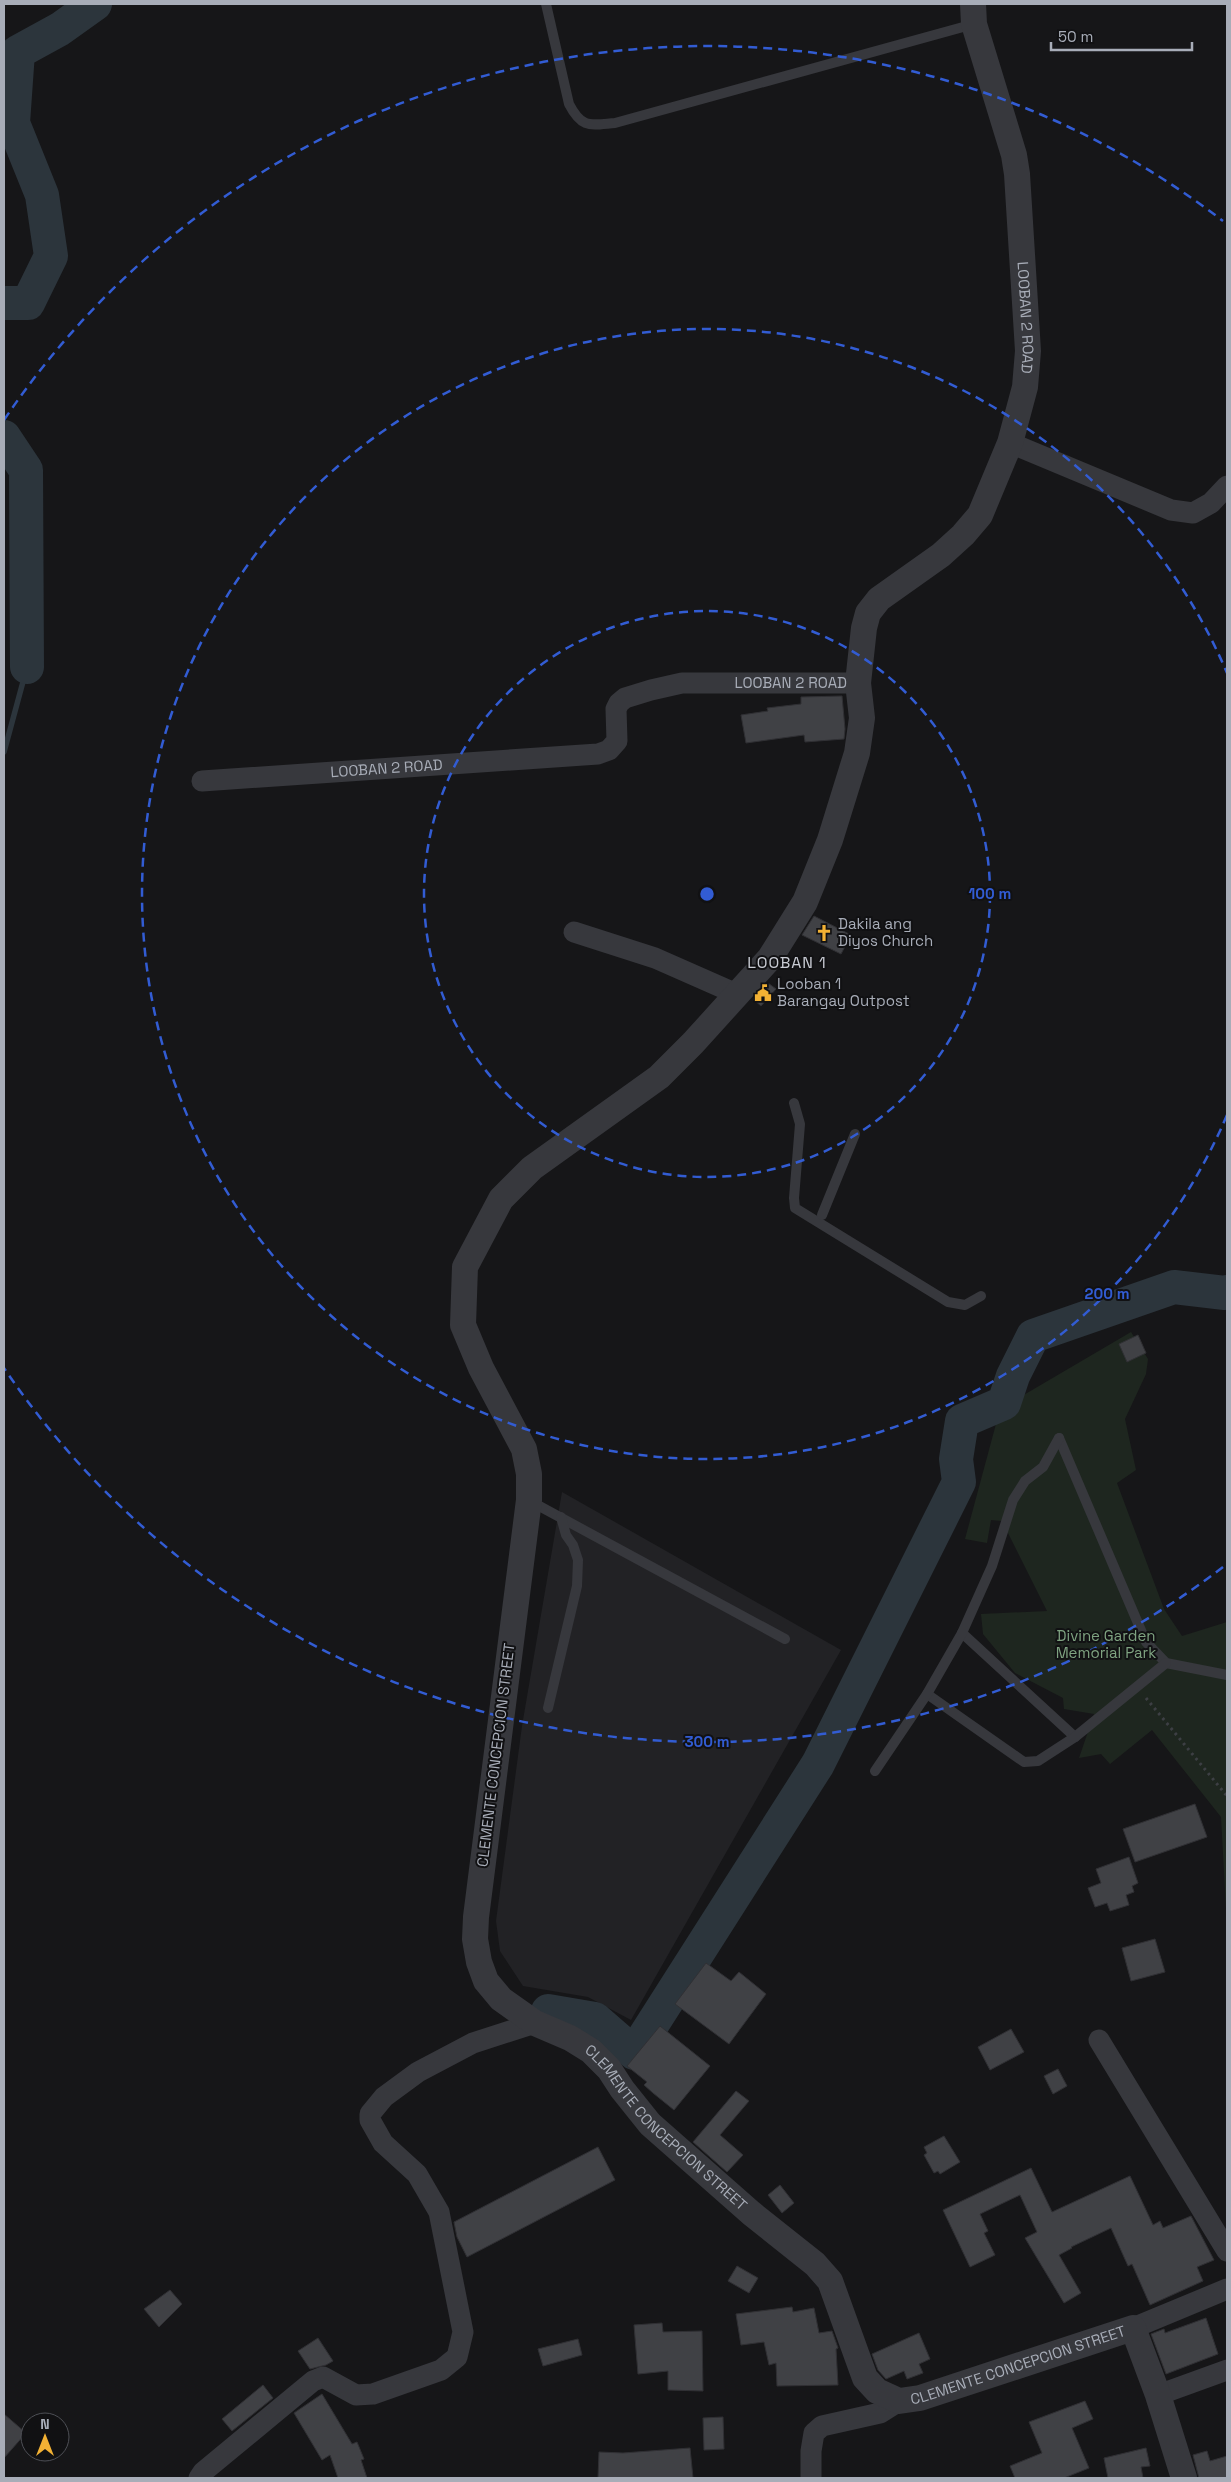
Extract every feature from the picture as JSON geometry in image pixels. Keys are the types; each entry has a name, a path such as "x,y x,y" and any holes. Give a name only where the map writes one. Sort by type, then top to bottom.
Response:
{"street":[{"name":"LOOBAN 2 ROAD","path":"202,781 598,754 609,750 617,741 616,709 619,703 625,698 651,690 682,683 858,683 864,628 868,613 879,599 941,555 963,535 980,515 1010,443 1025,387 1028,351 1017,174 1014,154 974,14"},
{"path":"1010,443 1171,510 1192,513 1210,503 1227,486"},
{"name":"CLEMENTE CONCEPCION STREET","path":"858,683 862,718 857,753 830,840 804,902 770,958 739,995 659,1077 532,1168 501,1199 465,1268 463,1325 481,1368 524,1449 529,1474 529,1500 476,1917 475,1939 479,1962 486,1981 501,1999 535,2023 570,2038 591,2051 608,2068 650,2124 751,2213 816,2264 830,2281 865,2378 877,2391 899,2401 920,2398 1133,2328 1158,2395 1184,2478"},
{"path":"574,932 655,958 739,995"},
{"path":"200,2478 203,2472 313,2381 323,2377 356,2395 373,2394 440,2370 457,2357 463,2332 439,2212 417,2174 383,2143 370,2120 370,2114 384,2097 418,2072 472,2043 535,2023"},
{"path":"1098,2040 1227,2251"},
{"path":"1133,2328 1227,2289"},
{"path":"1158,2395 1227,2370"},
{"path":"811,2478 811,2451 814,2433 822,2426 880,2413 899,2401"}],"lane":[{"path":"546,4 569,104 576,118 589,125 615,123 974,14"},
{"path":"794,1103 800,1124 795,1208 948,1302 965,1305 981,1296"},
{"path":"822,1215 855,1134"},
{"path":"875,1771 927,1694 962,1634 992,1566 1013,1500 1025,1481 1042,1467 1059,1438 1146,1642 1166,1664 1227,1675"},
{"path":"529,1500 785,1639"},
{"path":"548,1708 577,1586 578,1560 573,1545 566,1535 561,1517"},
{"path":"962,1634 1075,1737"},
{"path":"927,1694 1024,1762 1038,1761 1075,1737 1166,1664"}],"path":[{"path":"1138,1688 1227,1796"}],"shaded area":[{"path":"562,1492 841,1650 631,2020 588,1997 523,1986 500,1951 496,1921 522,1726"}],"green space":[{"name":"Divine Garden Memorial Park","path":"1131,1332 1148,1359 1146,1374 1125,1419 1136,1470 1117,1483 1164,1609 1182,1636 1227,1622 1227,1927 1221,1817 1152,1730 1110,1764 1101,1754 1079,1758 1094,1714 1064,1709 1063,1698 1015,1673 983,1634 981,1614 1047,1611 1002,1521 991,1520 987,1543 965,1539 1000,1409"}],"building":[{"path":"842,696 844,739 805,742 804,735 746,743 741,715 768,711 767,708 801,704 801,697"},
{"name":"Dakila ang Diyos Church","path":"814,916 851,935 841,954 802,935"},
{"name":"Looban 1 Barangay Outpost","path":"768,983 776,989 761,1006 753,999"},
{"path":"1138,1335 1146,1353 1127,1362 1119,1344"},
{"path":"1195,1804 1207,1837 1135,1862 1123,1829"},
{"path":"1129,1857 1138,1883 1132,1886 1134,1892 1126,1895 1129,1905 1110,1911 1107,1903 1095,1907 1088,1888 1101,1883 1096,1869"},
{"path":"1155,1939 1165,1972 1131,1981 1122,1948"},
{"path":"706,1963 731,1981 739,1972 766,1994 729,2044 675,2004"},
{"path":"660,2026 710,2066 674,2110 644,2085 647,2082 627,2066"},
{"path":"1011,2029 1024,2052 990,2070 978,2047"},
{"path":"1058,2069 1067,2086 1053,2094 1044,2076"},
{"path":"736,2091 749,2101 720,2135 743,2155 727,2172 693,2142"},
{"path":"944,2136 960,2162 940,2174 938,2171 934,2173 924,2155 927,2153 924,2147"},
{"path":"598,2147 615,2180 467,2257 457,2237 454,2222"},
{"path":"1031,2168 1052,2212 1130,2176 1153,2225 1160,2221 1163,2228 1191,2216 1214,2260 1197,2267 1203,2281 1150,2305 1132,2264 1128,2266 1111,2228 1071,2247 1059,2255 1081,2293 1064,2303 1025,2238 1037,2232 1020,2195 980,2214 988,2231 984,2233 995,2255 970,2267 943,2210"},
{"path":"780,2185 794,2203 782,2213 768,2195"},
{"path":"737,2266 758,2278 749,2293 728,2281"},
{"path":"170,2290 182,2304 159,2327 144,2309"},
{"path":"792,2307 793,2312 814,2308 819,2333 832,2331 838,2348 836,2349 838,2385 777,2386 776,2363 769,2365 764,2342 741,2345 736,2314"},
{"path":"1206,2318 1218,2354 1166,2374 1151,2334 1164,2329 1165,2333"},
{"path":"662,2323 663,2332 702,2331 703,2391 668,2390 668,2371 638,2374 634,2325"},
{"path":"919,2333 930,2359 919,2364 923,2373 907,2379 904,2371 886,2379 878,2370 872,2354"},
{"path":"318,2338 333,2361 310,2369 298,2351"},
{"path":"578,2339 582,2355 543,2366 538,2349"},
{"path":"263,2385 273,2398 232,2431 222,2419"},
{"path":"322,2394 352,2444 357,2442 364,2459 361,2460 367,2478 338,2478 330,2455 322,2460 294,2413"},
{"path":"1085,2401 1093,2419 1072,2428 1089,2468 1064,2478 1015,2478 1010,2466 1042,2453 1029,2422"},
{"path":"4,2414 20,2428 20,2440 4,2458"},
{"path":"723,2417 724,2449 704,2450 703,2418"},
{"path":"690,2448 693,2478 598,2478 599,2452 623,2453"},
{"path":"1146,2448 1150,2466 1141,2467 1143,2478 1108,2478 1104,2458"},
{"path":"1207,2451 1210,2461 1227,2456 1227,2478 1199,2478 1193,2455"}],"waterway":[{"path":"4,303 28,303 51,256 42,195 13,123 18,52 60,29 95,4"},
{"path":"4,437 26,470 27,667"},
{"path":"4,752 27,667"},
{"path":"548,2011 595,2019 634,2053 818,1764 959,1482 956,1459 962,1421 1004,1403 1013,1376 1033,1336 1174,1287 1227,1292"}],"place":[{"name":"Dakila ang Diyos Church","path":"824,933"},
{"name":"Looban 1 Barangay Outpost","path":"763,993"}],"district":[{"name":"LOOBAN 1","path":"787,962"}]}
